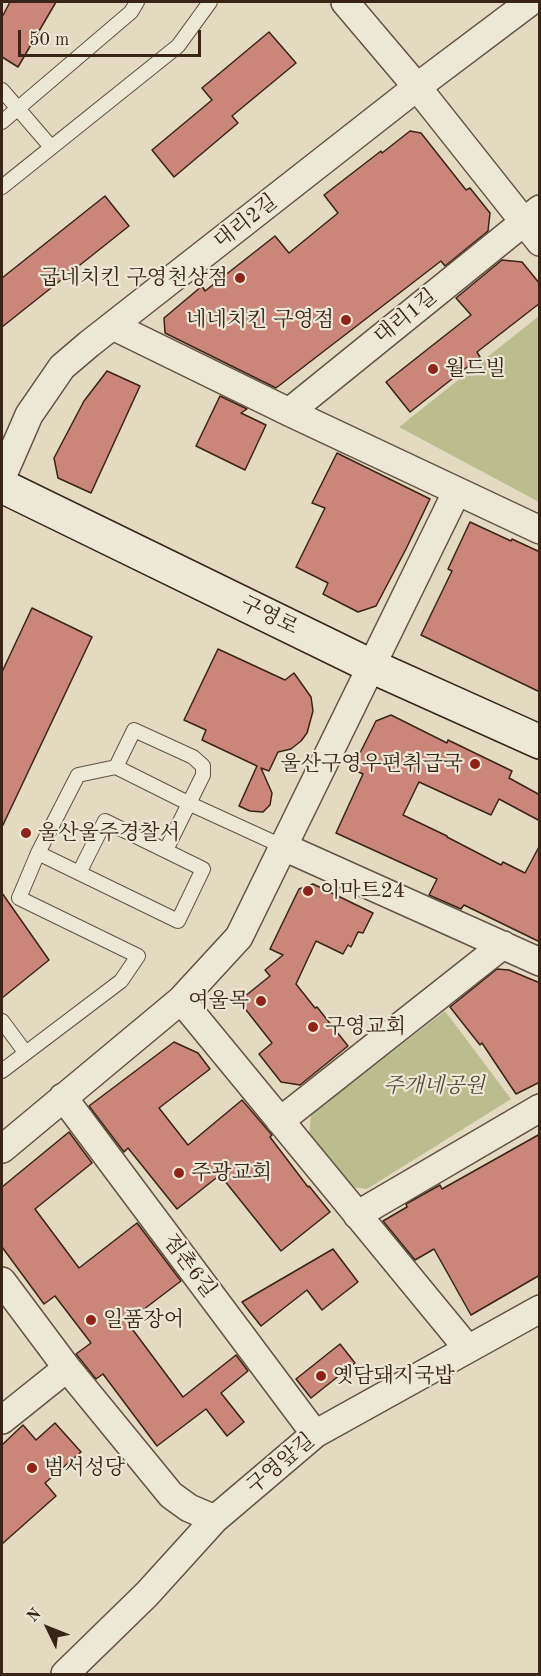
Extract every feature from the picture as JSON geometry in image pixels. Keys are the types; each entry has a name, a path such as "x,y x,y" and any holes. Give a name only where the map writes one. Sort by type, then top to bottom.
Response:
{"main road":[{"name":"구영로","path":"2,486 371,666 540,742"}],"street":[{"name":"대리1길","path":"289,412 534,224 345,2"},
{"name":"대리2길","path":"2,477 29,415 62,367 417,87 530,2"},
{"path":"113,326 540,530"},
{"path":"2,1149 181,1000 239,937 457,491"},
{"path":"284,847 540,962"},
{"path":"280,1120 503,945"},
{"path":"181,1000 468,1349"},
{"name":"점촌6길","path":"63,1097 315,1434"},
{"path":"357,1215 540,1108"},
{"path":"2,1281 67,1368 171,1495 189,1508 215,1519"},
{"name":"구영앞길","path":"65,1674 147,1594 215,1519 315,1434 540,1309"},
{"path":"2,1420 67,1368"}],"lane":[{"path":"2,122 131,12 137,2"},
{"path":"2,187 178,46 210,2"},
{"path":"2,90 51,147"},
{"path":"116,767 134,730 193,757 203,766 203,775 166,850"},
{"path":"2,1071 121,981 138,956 19,898 38,853 78,775 116,767 284,847"},
{"path":"38,853 79,873 178,921 203,869 105,821 79,873"},
{"path":"2,1020 26,1052"}],"green space":[{"path":"539,316 539,502 399,427"},
{"name":"주개네공원","path":"445,1011 511,1099 367,1189 344,1186 309,1136 311,1115"}],"building":[{"path":"10,2 56,2 18,67 2,57 2,17"},
{"path":"269,32 296,63 232,116 238,123 174,177 152,150 212,100 202,88"},
{"path":"410,131 421,133 466,190 470,188 490,213 488,231 445,266 441,261 276,388 165,333 164,318 202,286 205,291 275,236 289,253 338,213 324,195"},
{"path":"105,196 129,226 2,327 2,278"},
{"path":"502,260 522,262 540,284 540,303 477,352 480,357 410,412 386,382 471,315 456,298"},
{"path":"107,371 140,386 91,493 58,478 54,458 84,401"},
{"path":"220,396 247,409 241,413 266,425 245,470 196,446"},
{"path":"337,453 430,499 376,606 358,612 323,594 328,583 296,567 325,508 312,503"},
{"path":"470,522 540,552 540,692 421,635 452,571 448,569"},
{"path":"32,608 92,637 2,827 2,672"},
{"path":"218,649 285,680 294,673 311,697 313,711 307,733 291,749 278,752 269,771 261,768 272,793 270,805 263,812 250,811 239,806 257,766 202,740 206,730 184,720"},
{"path":"391,715 447,743 448,740 512,771 509,778 540,795 540,821 499,799 491,815 419,782 403,815 501,865 503,862 525,873 540,845 540,942 464,905 461,909 429,895 437,879 336,833 363,774 352,769 376,721"},
{"path":"313,884 373,913 363,933 358,932 351,947 348,945 343,954 316,941 296,984 348,1046 300,1085 281,1082 259,1054 272,1043 239,1001 270,976 265,970 283,955 270,949 299,889"},
{"path":"2,893 49,960 2,998"},
{"path":"497,969 509,970 540,983 540,1082 516,1094 482,1043 480,1045 450,1007"},
{"path":"174,1042 198,1053 210,1069 159,1108 188,1145 242,1100 272,1135 270,1137 330,1212 281,1251 220,1175 177,1209 128,1148 124,1152 89,1106"},
{"path":"69,1132 92,1163 35,1209 79,1268 137,1223 181,1281 127,1322 183,1397 236,1355 248,1371 221,1393 244,1422 227,1436 206,1409 157,1446 103,1374 96,1379 76,1354 91,1343 55,1296 44,1304 2,1247 2,1187"},
{"path":"540,1134 540,1275 471,1315 434,1249 415,1260 383,1221 407,1207 406,1204 440,1185 442,1189"},
{"path":"333,1249 358,1282 322,1310 307,1290 261,1326 242,1302"},
{"path":"340,1344 355,1363 311,1398 296,1379"},
{"name":"범서성당","path":"55,1423 81,1452 45,1483 56,1496 2,1544 2,1445 23,1425 36,1440"}],"place":[{"name":"굽네치킨 구영천상점","path":"240,278"},
{"name":"네네치킨 구영점","path":"346,320"},
{"name":"월드빌","path":"433,369"},
{"name":"울산구영우편취급국","path":"475,764"},
{"name":"울산울주경찰서","path":"26,833"},
{"name":"이마트24","path":"308,891"},
{"name":"여울목","path":"261,1001"},
{"name":"구영교회","path":"313,1027"},
{"name":"주광교회","path":"179,1173"},
{"name":"일품장어","path":"91,1320"},
{"name":"옛담돼지국밥","path":"321,1376"},
{"name":"범서성당","path":"32,1468"}]}
